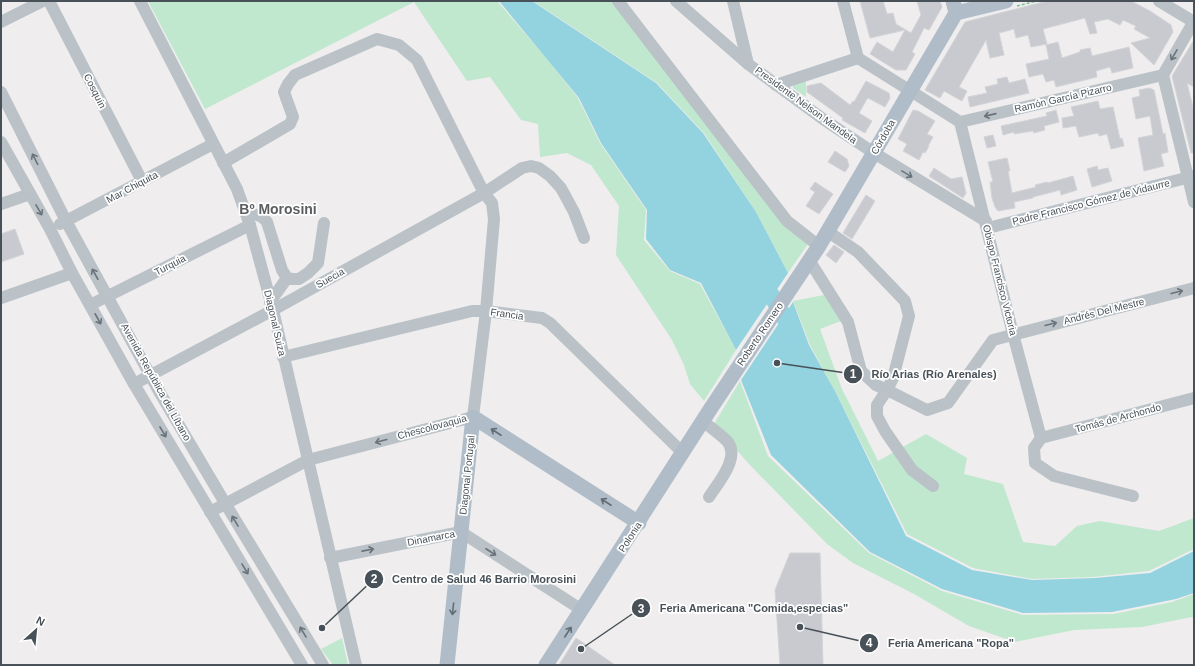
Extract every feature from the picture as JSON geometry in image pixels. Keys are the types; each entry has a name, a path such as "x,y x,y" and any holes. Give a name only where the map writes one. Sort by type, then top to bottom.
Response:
{"main road":[{"name":"Córdoba","path":"809,260 819,246 911,91 954,7 1006,1"},
{"name":"Roberto Romero","path":"711,408 809,260"},
{"name":"Polonia","path":"546,665 639,523 711,408"},
{"name":"Chescolovaquia","path":"473,417 639,523"},
{"name":"Diagonal Portugal","path":"447,665 473,417"}],"street":[{"path":"1,22 43,1"},
{"name":"Cosquín","path":"49,1 142,181"},
{"name":"Diagonal Suiza","path":"140,1 237,189 250,225 272,306 356,665"},
{"path":"618,1 787,221 819,246"},
{"name":"Presidente Nelson Mandela","path":"676,1 748,64 822,119 987,225"},
{"path":"733,1 748,64"},
{"path":"843,1 858,58 960,122"},
{"path":"1159,1 1194,21 1163,75 1191,176 1194,202"},
{"name":"Diagonal Portugal","path":"224,163 290,124 293,117 284,92 295,75 376,39 399,45 417,60 484,193 492,203 494,219 486,311 473,417"},
{"path":"776,85 858,58"},
{"name":"Ramón García Pizarro","path":"960,122 1163,75"},
{"name":"Avenida República del Líbano","path":"1,92 66,221 151,375 225,504 323,665"},
{"name":"Obispo Francisco Victoria","path":"960,122 987,225 1013,334 1041,438"},
{"name":"Mar Chiquita","path":"50,229 213,144"},
{"name":"Avenida República del Líbano","path":"3,149 50,229 72,273 134,384 302,665"},
{"name":"Suecia","path":"134,384 272,306 484,193 522,168 531,166 539,168 550,176 561,188 574,212 584,238"},
{"name":"Padre Francisco Gómez de Vidaurre","path":"987,225 1191,176"},
{"path":"1,204 30,194"},
{"path":"246,214 258,214 264,217 267,222 282,270 287,278 292,279 299,279 308,273 318,263 324,223"},
{"name":"Turquia","path":"90,305 250,225"},
{"path":"828,231 858,252 906,301 909,316 893,378 877,405 878,416 885,431 912,470 933,486"},
{"path":"809,260 848,322 861,371 876,385 887,390"},
{"path":"1,298 72,273"},
{"path":"272,306 287,278"},
{"name":"Andrés Del Mestre","path":"887,390 927,410 948,403 993,340 1194,288"},
{"name":"Francia","path":"283,357 472,311 486,311 542,318 550,323 683,453"},
{"name":"Tomás de Archondo","path":"1041,438 1194,398"},
{"name":"Chescolovaquia","path":"210,512 308,460 473,417"},
{"path":"703,421 728,442 731,448 732,457 728,468 710,497"},
{"path":"1041,438 1034,448 1035,463 1054,476 1133,496"},
{"name":"Dinamarca","path":"330,558 461,532 582,610"}],"green space":[{"path":"148,1 497,1 547,59 578,98 600,143 646,210 644,240 670,271 700,284 736,350 704,401 690,384 684,365 672,340 616,255 619,206 591,165 567,153 540,157 538,124 521,120 490,77 467,81 414,2 205,109"},
{"path":"533,1 612,1 810,241 788,273 756,212 704,133 657,83"},
{"path":"806,80 806,97 793,88 793,83"},
{"path":"824,295 841,321 820,329 842,389 878,461 926,434 967,458 964,474 1003,484 1023,542 1055,546 1077,526 1100,521 1159,531 1194,518 1194,549 1149,571 1093,577 1032,579 973,568 907,534 835,391 810,345 793,301"},
{"path":"740,381 768,456 869,553 942,591 1023,615 1114,614 1172,602 1194,594 1194,618 1192,617 1142,627 1074,630 1015,642 969,626 914,594 853,563 827,544 748,463 714,424"},
{"path":"342,638 348,665 333,665 321,649"}],"water":[{"path":"499,1 532,1 656,83 703,133 756,212 788,273 736,350 701,283 670,270 646,239 647,210 601,143 579,98"},
{"path":"793,302 809,345 835,391 906,536 972,570 1032,580 1095,578 1150,573 1194,551 1194,593 1176,599 1112,612 1023,613 942,589 870,552 771,455 741,380"}],"building":[{"path":"860,1 883,1 887,14 893,13 896,24 911,33 921,15 917,1 940,1 942,7 929,30 924,28 912,52 915,54 906,70 896,70 870,54 877,42 893,52 905,30 870,38"},
{"path":"1047,1 1131,1 1150,11 1171,25 1173,32 1154,65 1131,43 1150,38 1134,29 1136,26 1123,20 1120,25 1108,19 1094,22 1097,33 1090,34 1085,18 1043,29 1047,44 1031,47 1028,35 1016,38 1014,29 999,33 1004,55 990,58 986,40 959,87 967,91 962,101 944,91 940,98 925,90 965,22"},
{"path":"1194,40 1194,87 1187,83 1194,111 1194,153 1191,153 1172,76"},
{"path":"1058,42 1062,58 1080,52 1080,50 1090,48 1092,56 1129,47 1133,68 1112,73 1110,67 1096,71 1097,77 1056,87 1054,80 1046,82 1043,74 1029,77 1026,64 1049,59 1046,45"},
{"path":"1007,77 1009,83 1025,79 1029,93 970,107 968,97 987,93 985,87 998,84 997,79"},
{"path":"866,81 889,93 890,98 885,107 868,98 867,99 859,113 872,121 865,133 842,120 843,118 807,92 807,86 821,83 850,105 853,101 854,102"},
{"path":"1149,88 1154,90 1163,134 1165,133 1168,152 1161,154 1164,166 1144,171 1138,138 1153,135 1150,116 1136,119 1132,98 1140,96 1139,90"},
{"path":"1098,101 1100,109 1113,107 1120,139 1122,138 1124,146 1111,149 1107,134 1099,136 1098,133 1079,137 1076,126 1063,128 1062,118 1074,116 1071,107"},
{"path":"913,110 918,111 935,121 927,134 933,137 925,153 923,152 919,160 903,151 907,144 898,139"},
{"path":"1056,110 1059,122 1044,126 1045,130 1034,133 1033,131 1014,134 1014,132 1003,135 1001,126 1047,116 1046,113"},
{"path":"993,135 996,146 987,148 984,137"},
{"path":"835,151 847,159 849,166 845,172 828,162"},
{"path":"1007,158 1012,193 1036,187 1035,185 1073,176 1077,190 1061,195 1060,190 1014,202 1015,208 998,211 992,198 990,182 993,182 988,162"},
{"path":"1097,166 1098,170 1108,168 1112,181 1092,187 1087,169"},
{"path":"934,168 951,179 962,177 966,193 963,198 929,176"},
{"path":"815,182 833,194 819,214 806,206 815,192 810,189"},
{"path":"866,195 875,201 852,239 843,233"},
{"path":"15,229 24,254 1,262 1,234"},
{"path":"834,245 844,252 836,263 826,255"},
{"path":"790,553 820,553 823,665 780,665 775,590"},
{"path":"576,638 615,665 559,665"}],"waterway":[{"path":"764,274 767,288 790,327 786,337"}],"place":[{"name":"Río Arias (Río Arenales)","path":"777,363"},
{"name":"Feria Americana \"Ropa\"","path":"800,627"},
{"name":"Centro de Salud 46 Barrio Morosini","path":"322,628"},
{"name":"Feria Americana \"Comida,especias\"","path":"581,649"}],"district":[{"name":"Bº Morosini","path":"278,209"}]}
